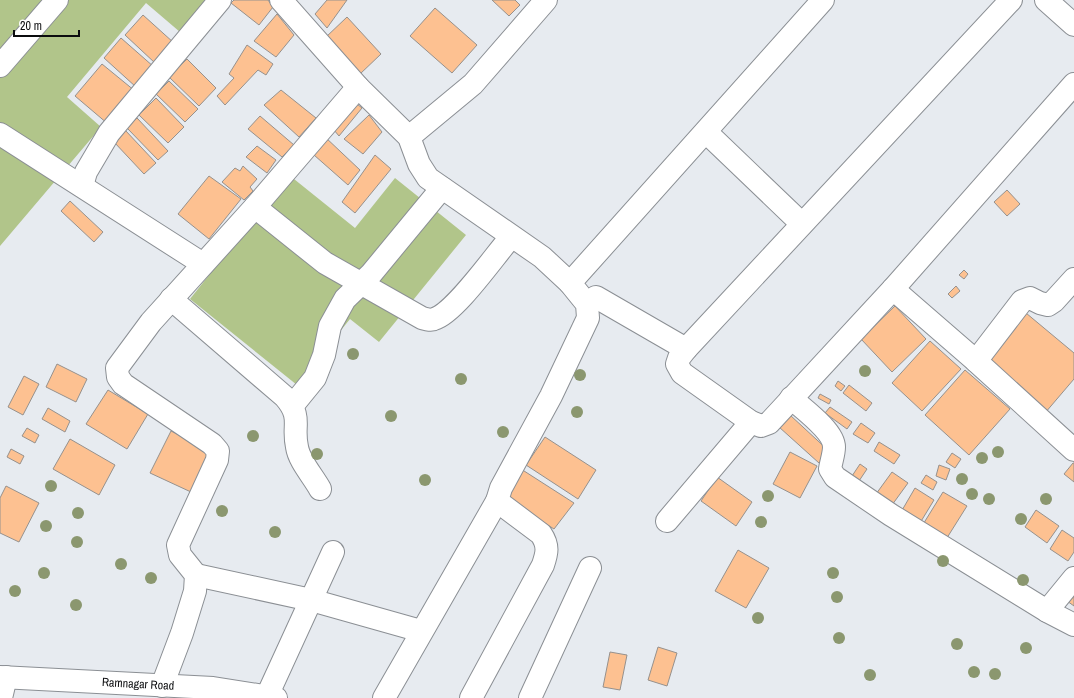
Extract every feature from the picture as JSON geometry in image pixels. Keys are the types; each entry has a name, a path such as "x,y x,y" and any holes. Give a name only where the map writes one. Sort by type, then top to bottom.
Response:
{"street":[{"path":"0,66 57,0"},
{"path":"82,186 86,172 109,133 220,0"},
{"path":"409,137 473,84 546,0"},
{"path":"570,283 823,0"},
{"path":"1011,0 686,349 679,358 677,364 682,373 751,422 761,426 769,423 893,289 1074,84"},
{"path":"285,2 358,87 409,137 419,164 428,178 511,237 542,257 570,283 587,304 588,318 581,336 501,488 497,501 421,631 384,698"},
{"path":"1052,2 1074,25"},
{"path":"358,87 255,208 151,322 117,368 118,377 123,384 212,444 218,451 216,460 178,545 180,555 196,575 311,600 421,631"},
{"path":"706,132 802,224"},
{"path":"0,134 203,264"},
{"path":"292,405 315,378 324,355 330,326 334,316 345,299 393,249 442,188"},
{"path":"255,208 325,263 422,318 433,320 443,315 455,305 511,237"},
{"path":"976,361 1022,301 1030,298 1040,304 1048,305 1054,301 1074,279"},
{"path":"893,289 976,361 1074,450"},
{"path":"596,297 686,349"},
{"path":"171,299 285,397 292,405 296,414 297,448 320,489"},
{"path":"791,398 824,428 831,438 834,446 830,469 835,477 891,515 1047,611 1074,625"},
{"path":"667,521 751,422"},
{"path":"470,698 543,566 548,552 547,542 541,534 497,501"},
{"path":"272,697 332,552"},
{"path":"530,698 590,568"},
{"path":"162,686 182,633 195,591 196,575"},
{"path":"1047,611 1074,578"},
{"name":"Ramnagar Road","path":"2,684 131,691 162,686 213,688 272,697"}],"green space":[{"path":"0,0 208,0 180,32 146,3 67,97 101,127 0,246"},
{"path":"289,175 355,228 395,178 466,235 379,342 350,319 297,385 190,299"}],"building":[{"path":"234,0 268,0 273,7 259,25 231,3"},
{"path":"327,0 347,0 327,28 315,14"},
{"path":"492,0 515,0 520,5 509,16"},
{"path":"435,8 477,45 452,73 410,36"},
{"path":"277,14 294,35 276,57 254,41"},
{"path":"143,15 174,43 155,63 125,35"},
{"path":"347,17 381,54 360,74 325,38"},
{"path":"121,38 154,67 136,87 104,58"},
{"path":"247,45 273,64 266,75 258,70 225,105 217,96 234,78 229,74"},
{"path":"187,59 216,88 199,106 169,77"},
{"path":"102,64 135,91 108,124 75,96"},
{"path":"169,81 198,109 185,122 156,94"},
{"path":"281,90 316,118 299,137 264,105"},
{"path":"156,98 184,127 168,143 139,115"},
{"path":"352,100 362,108 339,136 329,124"},
{"path":"369,115 382,132 363,154 344,139"},
{"path":"260,116 294,145 282,157 248,129"},
{"path":"137,118 168,151 158,160 127,128"},
{"path":"125,130 156,163 144,174 114,142"},
{"path":"324,136 360,170 348,185 314,155"},
{"path":"257,146 276,160 267,173 246,157"},
{"path":"375,155 391,169 355,213 342,202"},
{"path":"243,166 257,179 250,187 253,191 244,200 222,182 235,168 240,171"},
{"path":"209,176 241,199 209,239 178,214"},
{"path":"1007,190 1020,204 1007,216 994,202"},
{"path":"70,201 103,232 94,242 61,211"},
{"path":"964,270 968,274 964,279 959,275"},
{"path":"956,286 960,291 952,298 948,294"},
{"path":"895,306 926,339 892,372 861,339"},
{"path":"1026,313 1074,353 1074,379 1045,413 985,362"},
{"path":"930,341 961,369 922,411 892,383"},
{"path":"57,364 87,379 76,402 46,387"},
{"path":"965,370 1010,409 969,455 925,415"},
{"path":"24,376 39,384 23,415 8,407"},
{"path":"838,381 845,386 841,391 835,386"},
{"path":"849,385 872,403 866,411 843,393"},
{"path":"108,390 148,414 127,449 86,424"},
{"path":"820,394 831,400 829,404 818,398"},
{"path":"830,407 852,422 847,429 825,413"},
{"path":"48,408 70,421 65,432 42,419"},
{"path":"790,415 830,452 819,463 779,427"},
{"path":"861,423 875,433 868,443 853,434"},
{"path":"27,428 39,435 35,443 22,436"},
{"path":"171,431 212,451 191,492 150,473"},
{"path":"545,437 596,470 578,499 526,465"},
{"path":"70,439 115,465 99,495 53,469"},
{"path":"879,442 900,455 894,464 874,451"},
{"path":"11,449 24,456 20,464 7,457"},
{"path":"790,452 817,466 800,498 773,484"},
{"path":"952,453 961,459 955,468 946,462"},
{"path":"1074,463 1074,482 1064,474"},
{"path":"860,464 867,469 857,484 850,479"},
{"path":"939,465 950,469 946,480 936,476"},
{"path":"521,469 574,503 554,529 506,498"},
{"path":"892,472 908,483 892,505 876,494"},
{"path":"926,475 937,482 933,490 921,483"},
{"path":"717,477 752,502 736,526 701,501"},
{"path":"6,486 39,503 19,542 0,533 0,498"},
{"path":"915,488 934,500 920,523 901,512"},
{"path":"943,492 967,506 945,541 922,526"},
{"path":"1036,510 1059,526 1047,543 1025,527"},
{"path":"1062,530 1074,538 1074,552 1068,561 1050,549"},
{"path":"738,550 769,568 746,608 715,591"},
{"path":"1074,588 1074,606 1067,601"},
{"path":"658,647 677,653 667,686 648,680"},
{"path":"610,652 627,655 620,690 603,687"}]}
